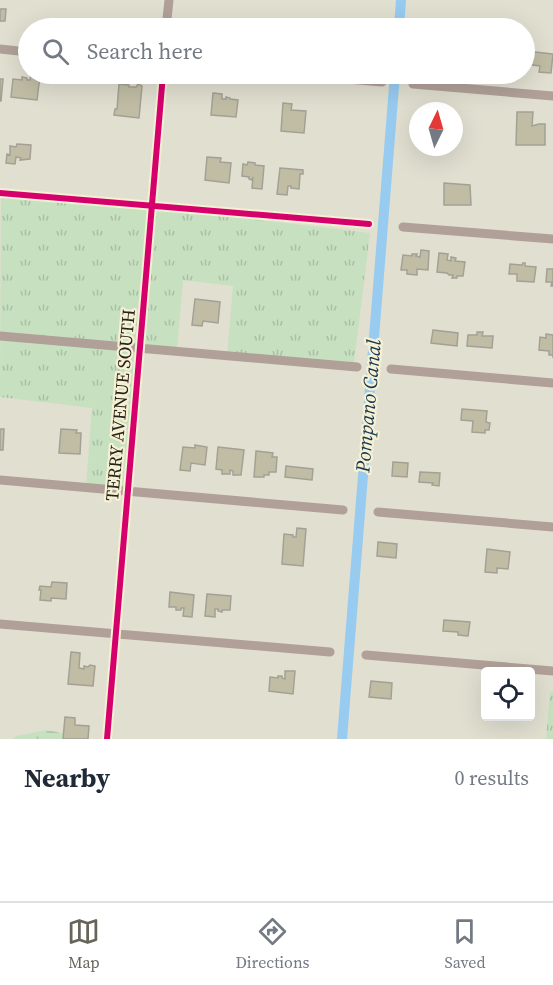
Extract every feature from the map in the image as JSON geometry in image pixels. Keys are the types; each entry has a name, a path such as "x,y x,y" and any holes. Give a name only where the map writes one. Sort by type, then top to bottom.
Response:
{"street":[{"path":"167,18 169,0"},
{"path":"0,49 18,51"},
{"name":"TERRY AVENUE SOUTH","path":"107,739 162,84"},
{"path":"413,84 553,96"},
{"path":"0,193 369,224"},
{"path":"404,227 553,239"},
{"path":"0,336 357,367"},
{"path":"391,369 553,383"},
{"path":"0,480 343,510"},
{"path":"378,512 553,527"},
{"path":"0,624 330,652"},
{"path":"366,655 553,671"}],"green space":[{"path":"1,189 370,233 353,371 227,357 233,286 183,280 177,349 140,346 127,494 86,487 92,408 0,397"},
{"path":"550,692 553,692 553,739 546,739"},
{"path":"46,730 62,733 74,739 13,739 16,736"}],"building":[{"path":"0,9 6,9 5,21 0,21"},
{"path":"535,52 553,54 551,73 539,72 540,66 535,65"},
{"path":"0,79 3,79 1,101 0,101"},
{"path":"13,79 18,80 18,84 39,84 37,100 11,97"},
{"path":"119,84 129,85 129,87 136,87 138,84 142,86 139,118 114,115 117,109"},
{"path":"213,93 222,94 222,99 226,97 238,100 236,117 211,115"},
{"path":"283,103 292,104 291,110 306,111 304,133 281,131"},
{"path":"517,112 533,112 532,126 545,124 545,145 516,145"},
{"path":"17,144 31,145 30,159 20,160 21,158 16,157 15,164 6,163 7,154 10,155 10,146 16,147"},
{"path":"207,157 221,158 220,162 231,163 229,183 205,180"},
{"path":"248,162 264,166 262,189 252,188 253,177 252,180 242,176 243,164 247,165"},
{"path":"280,168 303,170 303,174 300,174 299,189 288,186 287,195 277,194"},
{"path":"444,183 470,185 471,205 444,205"},
{"path":"421,250 429,251 428,270 417,269 417,275 407,274 407,270 401,270 403,255 417,254 416,256 420,257"},
{"path":"439,253 448,254 447,260 451,261 451,257 456,258 455,261 465,262 463,276 452,278 453,275 437,272"},
{"path":"523,263 525,266 536,267 534,282 517,281 517,274 509,274 510,264 522,265"},
{"path":"547,269 553,269 553,286 551,286 552,282 546,282"},
{"path":"195,299 220,302 218,323 203,321 202,326 192,325"},
{"path":"433,330 458,333 457,346 431,343"},
{"path":"477,332 483,332 482,336 493,336 492,348 467,346 468,335 477,335"},
{"path":"546,334 553,335 553,355 549,355 549,351 539,350 540,337 546,338"},
{"path":"462,409 487,411 486,422 490,423 489,430 485,430 485,433 472,432 473,421 461,420"},
{"path":"0,429 4,429 3,450 0,450"},
{"path":"61,429 77,430 76,433 81,433 80,454 59,453"},
{"path":"195,445 207,447 205,465 191,463 190,471 180,470 183,447 195,448"},
{"path":"218,447 244,450 241,475 233,475 233,471 230,470 230,474 222,474 222,470 216,469"},
{"path":"256,451 273,453 272,457 277,457 276,472 269,472 269,475 264,475 264,477 254,477"},
{"path":"393,462 408,463 407,477 392,476"},
{"path":"286,466 313,469 312,480 285,477"},
{"path":"420,472 440,473 439,486 419,482"},
{"path":"297,528 306,529 303,566 282,564 284,534 296,537"},
{"path":"378,542 397,544 396,558 377,556"},
{"path":"487,549 510,552 508,569 497,568 497,573 485,572"},
{"path":"52,582 67,583 66,599 40,600 40,586 51,587"},
{"path":"170,592 194,595 192,617 183,616 184,608 176,610 176,607 169,607"},
{"path":"207,594 231,596 230,610 222,610 222,612 215,609 215,617 205,616"},
{"path":"444,620 470,622 468,636 458,635 458,632 443,631"},
{"path":"71,652 80,653 79,668 95,666 93,686 68,684"},
{"path":"285,671 295,671 293,694 269,691 270,677 282,676 285,679"},
{"path":"371,681 392,683 391,699 369,697"},
{"path":"65,717 75,718 75,725 89,726 88,739 63,739"}],"waterway":[{"name":"Pompano Canal","path":"400,18 401,0"},
{"name":"Pompano Canal","path":"342,739 394,84"}],"cycle path":[{"path":"107,739 162,84"},
{"path":"0,193 369,224"}]}
